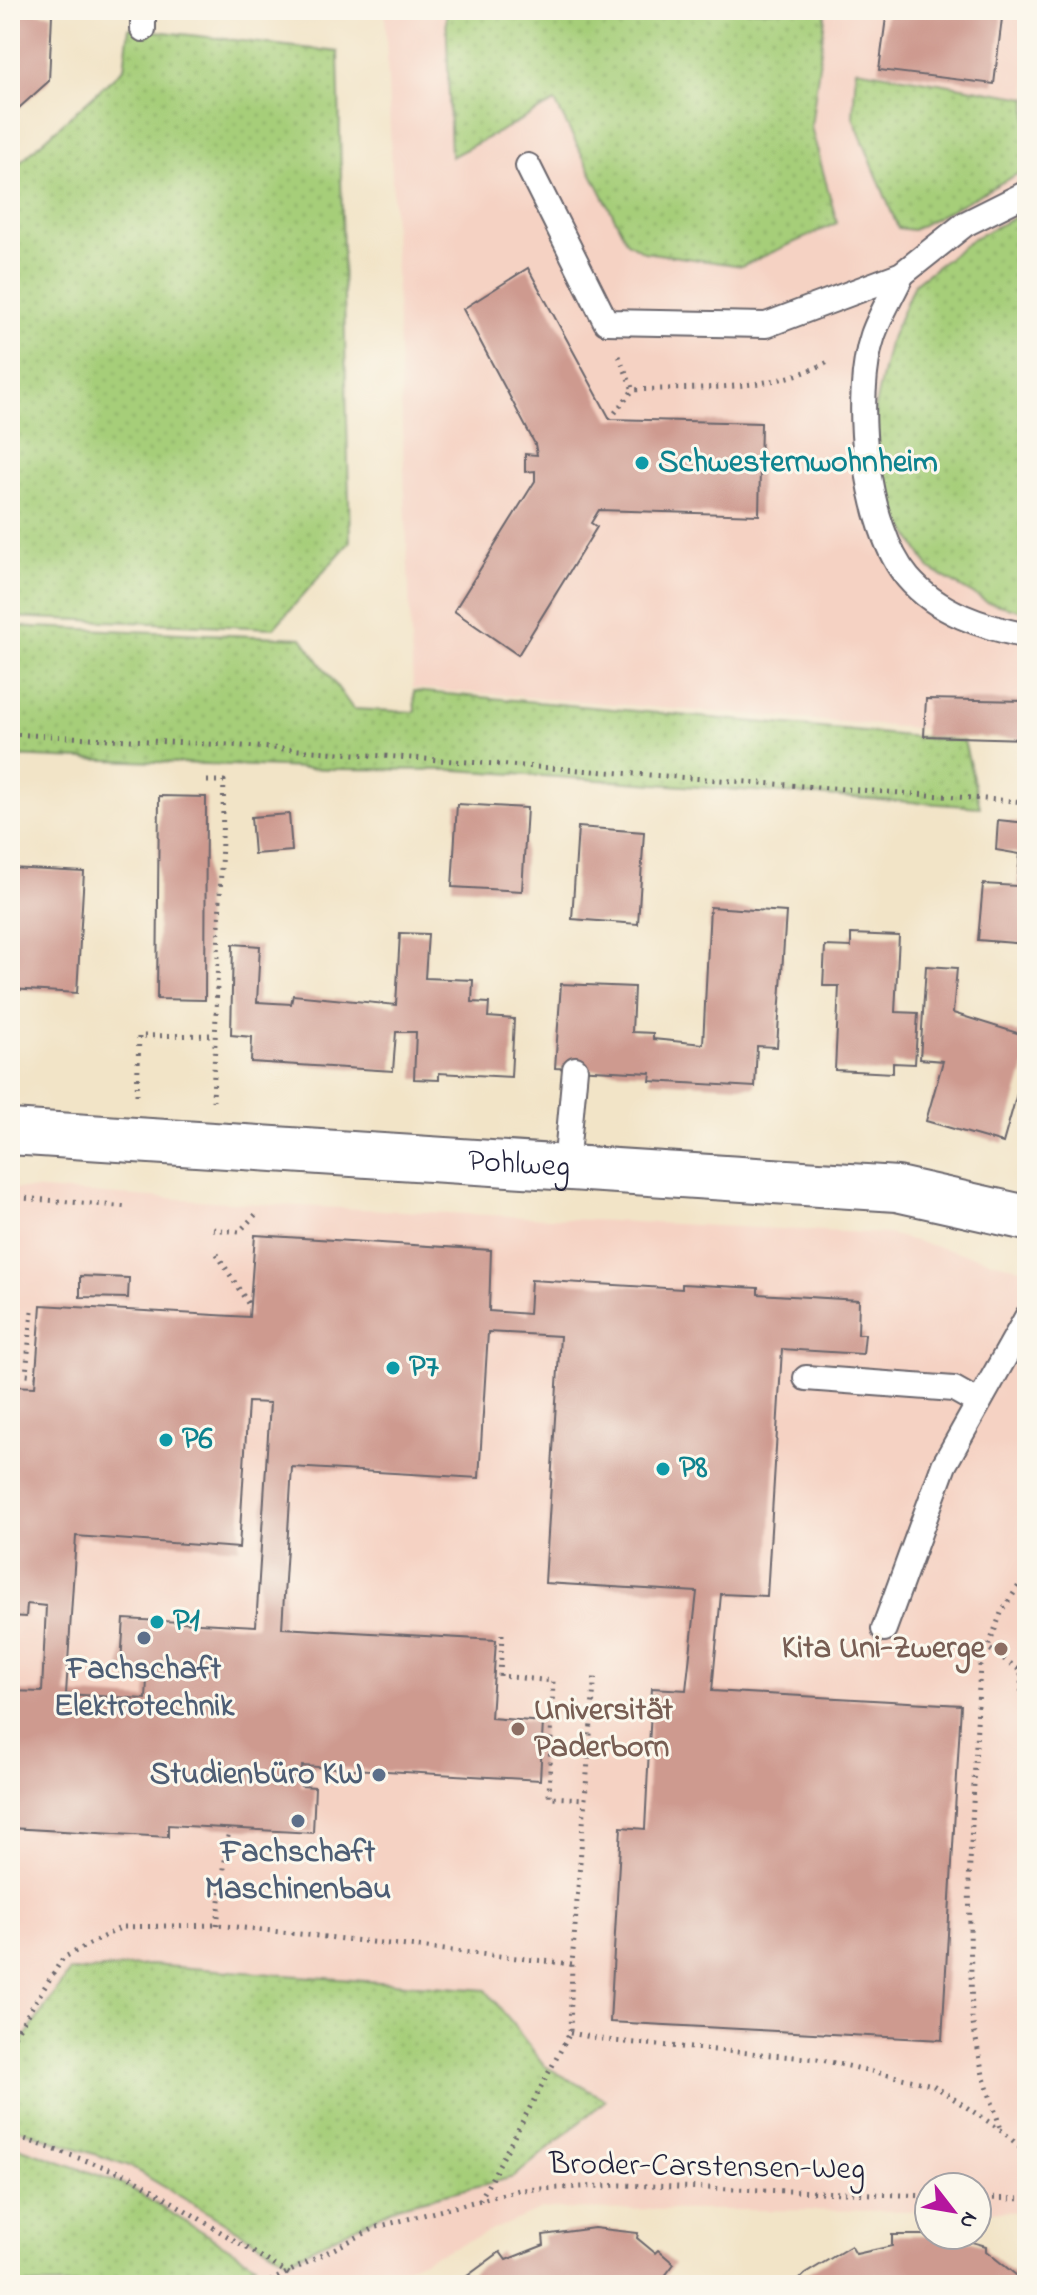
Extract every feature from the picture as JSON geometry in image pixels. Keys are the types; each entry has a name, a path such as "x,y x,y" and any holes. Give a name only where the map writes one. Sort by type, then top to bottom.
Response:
{"street":[{"name":"Pohlweg","path":"10,1132 211,1142 897,1189 1027,1218"}],"lane":[{"path":"528,166 606,322 766,325 902,274 965,224 1027,193"},
{"path":"902,274 872,337 863,403 868,484 890,549 908,577 933,600 981,626 1027,636"},
{"path":"566,1167 575,1069"},
{"path":"884,1629 944,1465 1027,1317"},
{"path":"806,1378 954,1389 977,1402"}],"path":[{"path":"606,322 633,390"},
{"path":"610,419 633,390 729,385 807,373 872,337"},
{"path":"10,734 229,745 1027,802"},
{"path":"207,781 224,781 211,1142"},
{"path":"137,1102 139,1036 215,1035"},
{"path":"10,1197 129,1207"},
{"path":"213,1229 239,1232 258,1212"},
{"path":"217,1254 249,1305"},
{"path":"32,1311 26,1374 36,1375"},
{"path":"1027,1573 1001,1613 988,1648 1021,1671 1022,1720 1027,1734"},
{"path":"502,1634 500,1676 553,1681 549,1797 585,1799"},
{"path":"980,1665 969,1883 972,2019 983,2075 1001,2130"},
{"path":"480,2200 570,2033 572,1964 595,1672"},
{"path":"217,1925 229,1828"},
{"path":"10,2042 63,1958 122,1927 217,1925 572,1964"},
{"path":"570,2033 613,2041 832,2062 933,2085 1001,2130 1027,2153"},
{"path":"10,2134 130,2176 289,2274"},
{"name":"Broder-Carstensen-Weg","path":"263,2285 377,2227 519,2190 622,2185 913,2195"},
{"path":"993,2198 1027,2199"}],"shaded area":[{"path":"385,10 1027,10 1027,737 413,688"},
{"name":"Universität Paderborn","path":"10,1188 277,1205 888,1234 1027,1270 1027,2212 993,2211 993,2171 913,2171 913,2211 541,2209 366,2285 10,2285"}],"green space":[{"path":"446,10 826,10 811,127 837,223 742,266 644,252 627,242 555,102 451,157"},
{"path":"129,28 338,52 350,542 274,628 10,617 10,171 124,68"},
{"path":"856,69 1027,98 1027,169 913,230 898,228 853,117"},
{"path":"1027,211 1027,612 987,602 930,569 881,489 875,406 889,343 914,284 974,238"},
{"path":"10,626 302,638 353,709 415,712 414,691 964,741 980,807 456,770 329,769 10,756"},
{"path":"150,1965 486,1990 545,2066 606,2100 514,2177 400,2205 288,2260 127,2165 10,2126 10,2059 69,1972"},
{"path":"10,2144 123,2184 255,2264 228,2285 10,2285"}],"building":[{"path":"10,10 52,14 49,81 10,116"},
{"path":"887,10 1003,10 994,84 879,70"},
{"name":"Schwesternwohnheim","path":"528,268 610,419 761,423 759,515 599,510 591,523 597,527 518,655 454,611 535,481 535,471 525,472 525,454 537,455 535,444 463,309"},
{"path":"926,699 1027,701 1027,739 924,736"},
{"path":"159,796 206,797 205,1000 157,999"},
{"path":"457,804 527,808 522,891 452,887"},
{"path":"289,814 292,851 254,854 251,817"},
{"path":"998,820 1027,823 1027,944 978,940 983,884 1017,886 1020,854 996,850"},
{"path":"578,827 644,832 638,924 572,919"},
{"path":"10,868 84,872 77,993 10,989"},
{"path":"710,907 786,912 777,1047 757,1046 755,1087 650,1081 651,1073 555,1068 561,984 634,987 632,1032 653,1033 653,1039 703,1044"},
{"path":"400,933 428,934 425,978 473,980 472,1002 489,1003 488,1017 514,1019 511,1077 439,1073 439,1080 414,1079 416,1032 396,1032 393,1071 251,1062 252,1037 231,1035 233,944 260,946 257,1002 291,1004 293,995 396,1005"},
{"path":"851,934 899,936 895,1012 918,1013 915,1064 893,1063 893,1073 835,1070 839,986 823,986 825,946 851,947"},
{"path":"926,966 957,968 953,1013 1027,1036 1027,1058 1003,1143 926,1121 943,1061 920,1059"},
{"path":"255,1235 491,1250 489,1311 529,1314 531,1280 682,1289 682,1284 758,1288 758,1294 859,1300 858,1334 865,1334 863,1354 782,1349 767,1596 721,1594 712,1691 961,1705 942,2040 610,2022 621,1827 645,1829 652,1688 686,1690 697,1592 545,1583 560,1336 488,1332 479,1478 292,1467 282,1628 496,1640 491,1718 543,1722 540,1780 302,1766 301,1786 315,1787 313,1833 168,1825 168,1837 10,1828 10,1691 42,1692 46,1606 27,1604 26,1617 10,1616 10,1386 35,1387 41,1305 249,1317","holes":["248,1402 270,1403 256,1626 124,1619 120,1677 147,1679 146,1699 66,1694 76,1536 239,1548"]},
{"path":"80,1276 129,1278 128,1298 80,1297"},
{"path":"594,2228 638,2233 637,2238 674,2264 658,2285 455,2285 500,2252 506,2260 544,2245 543,2235"},
{"path":"892,2235 913,2235 913,2251 986,2251 1021,2279 1015,2285 794,2285 805,2274 851,2246 856,2254 892,2246"}],"place":[{"name":"Schwesternwohnheim","path":"642,463"},
{"name":"P7","path":"393,1368"},
{"name":"P6","path":"166,1440"},
{"name":"P8","path":"663,1469"},
{"name":"P1","path":"157,1622"},
{"name":"Fachschaft Elektrotechnik","path":"144,1638"},
{"name":"Kita Uni-Zwerge","path":"1001,1649"},
{"name":"Universität Paderborn","path":"518,1729"},
{"name":"Studienbüro KW","path":"379,1775"},
{"name":"Fachschaft Maschinenbau","path":"298,1821"}]}
